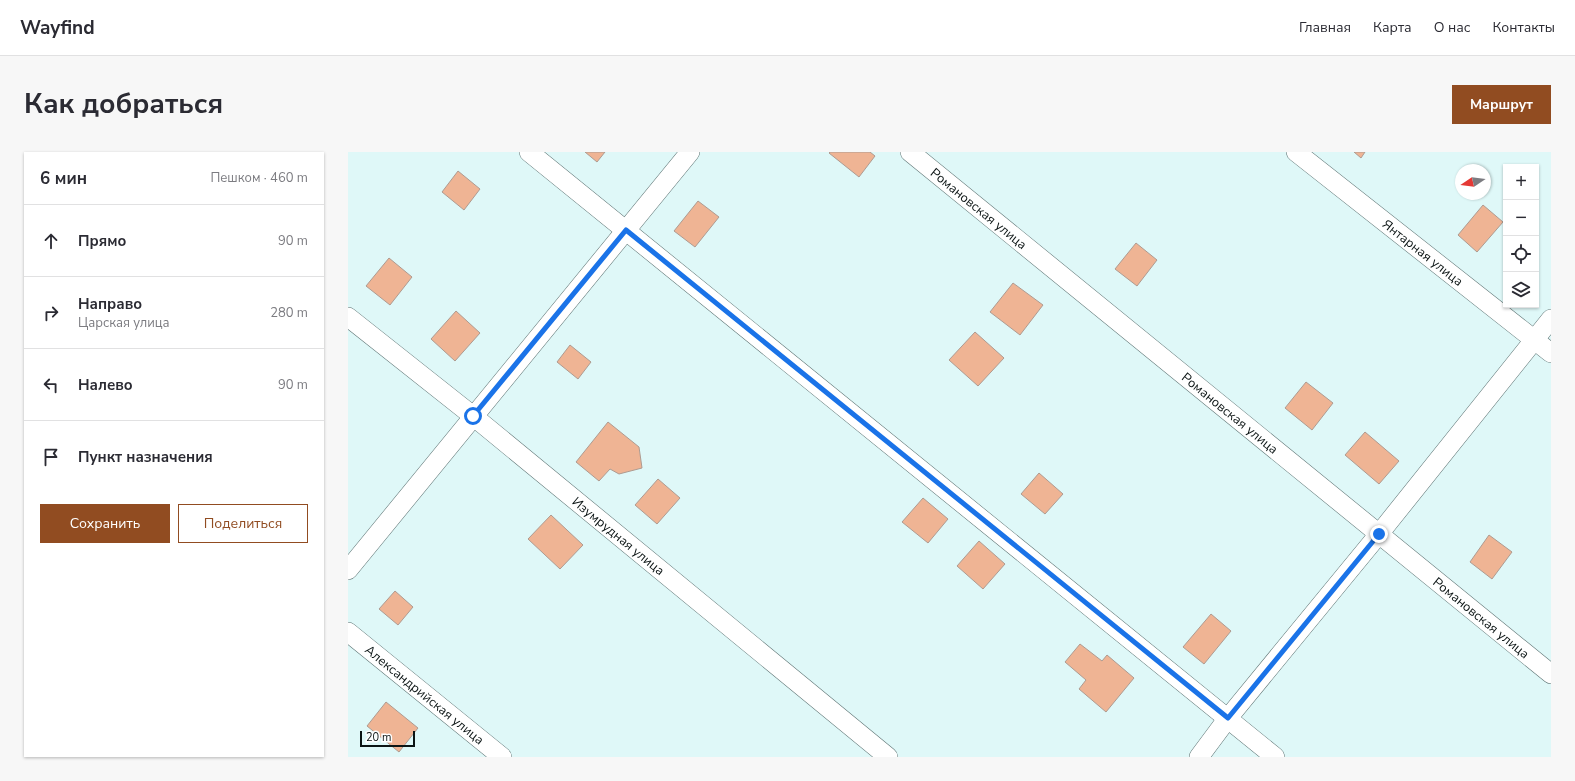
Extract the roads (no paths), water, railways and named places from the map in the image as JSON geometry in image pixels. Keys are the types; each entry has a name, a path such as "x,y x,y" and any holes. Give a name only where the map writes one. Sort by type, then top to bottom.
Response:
{"street":[{"path":"529,152 1275,757"},
{"path":"348,570 690,152"},
{"name":"Романовская улица","path":"910,152 1551,674"},
{"name":"Янтарная улица","path":"1296,152 1551,353"},
{"name":"Изумрудная улица","path":"348,317 473,416 888,757"},
{"path":"1198,757 1551,319"},
{"name":"Александрийская улица","path":"348,632 502,757"}]}
